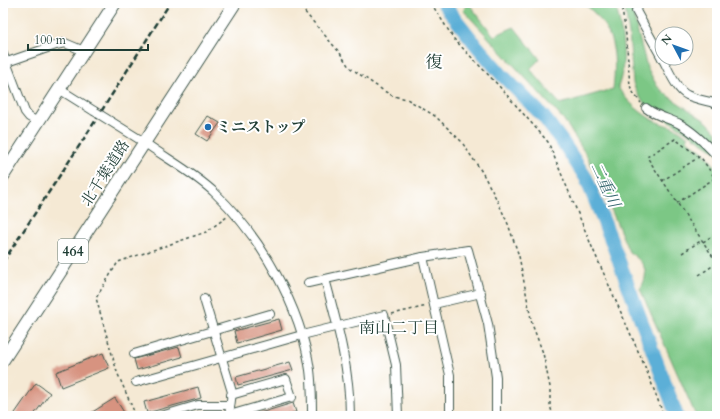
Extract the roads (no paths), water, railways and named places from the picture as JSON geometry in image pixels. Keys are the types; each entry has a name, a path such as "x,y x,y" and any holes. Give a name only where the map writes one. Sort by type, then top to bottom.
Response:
{"highway":[{"path":"3,176 38,122 63,91 84,51 115,3"},
{"name":"北千葉道路","path":"3,360 142,141 234,3"}],"street":[{"path":"638,3 636,11 654,44"},
{"path":"7,62 65,43 84,51"},
{"path":"3,54 25,112 29,117 38,122"},
{"path":"666,66 682,92 687,95 717,104"},
{"path":"63,91 190,172 215,193 234,213 259,246 274,270 294,313 302,335 310,371 312,416"},
{"path":"646,108 653,114 676,123 690,131 717,156"},
{"path":"308,283 423,257 468,250 481,293 488,324 496,377 496,416"},
{"path":"423,257 450,375 450,416"},
{"path":"325,279 338,326 350,395 350,416"},
{"path":"434,304 481,293"},
{"path":"204,299 232,392 231,395 228,416 292,397 286,379 231,395"},
{"path":"134,354 270,314"},
{"path":"136,382 302,335 384,315 396,365 398,416"},
{"path":"161,416 198,405 230,405"}],"waterway":[{"name":"二重川","path":"443,3 502,75 543,116 564,144 586,178 610,237 677,416"}],"railway":[{"path":"3,262 170,3"}],"place":[{"name":"ミニストップ","path":"208,127"}],"district":[{"name":"復","path":"434,62"},
{"name":"南山二丁目","path":"399,328"}]}
